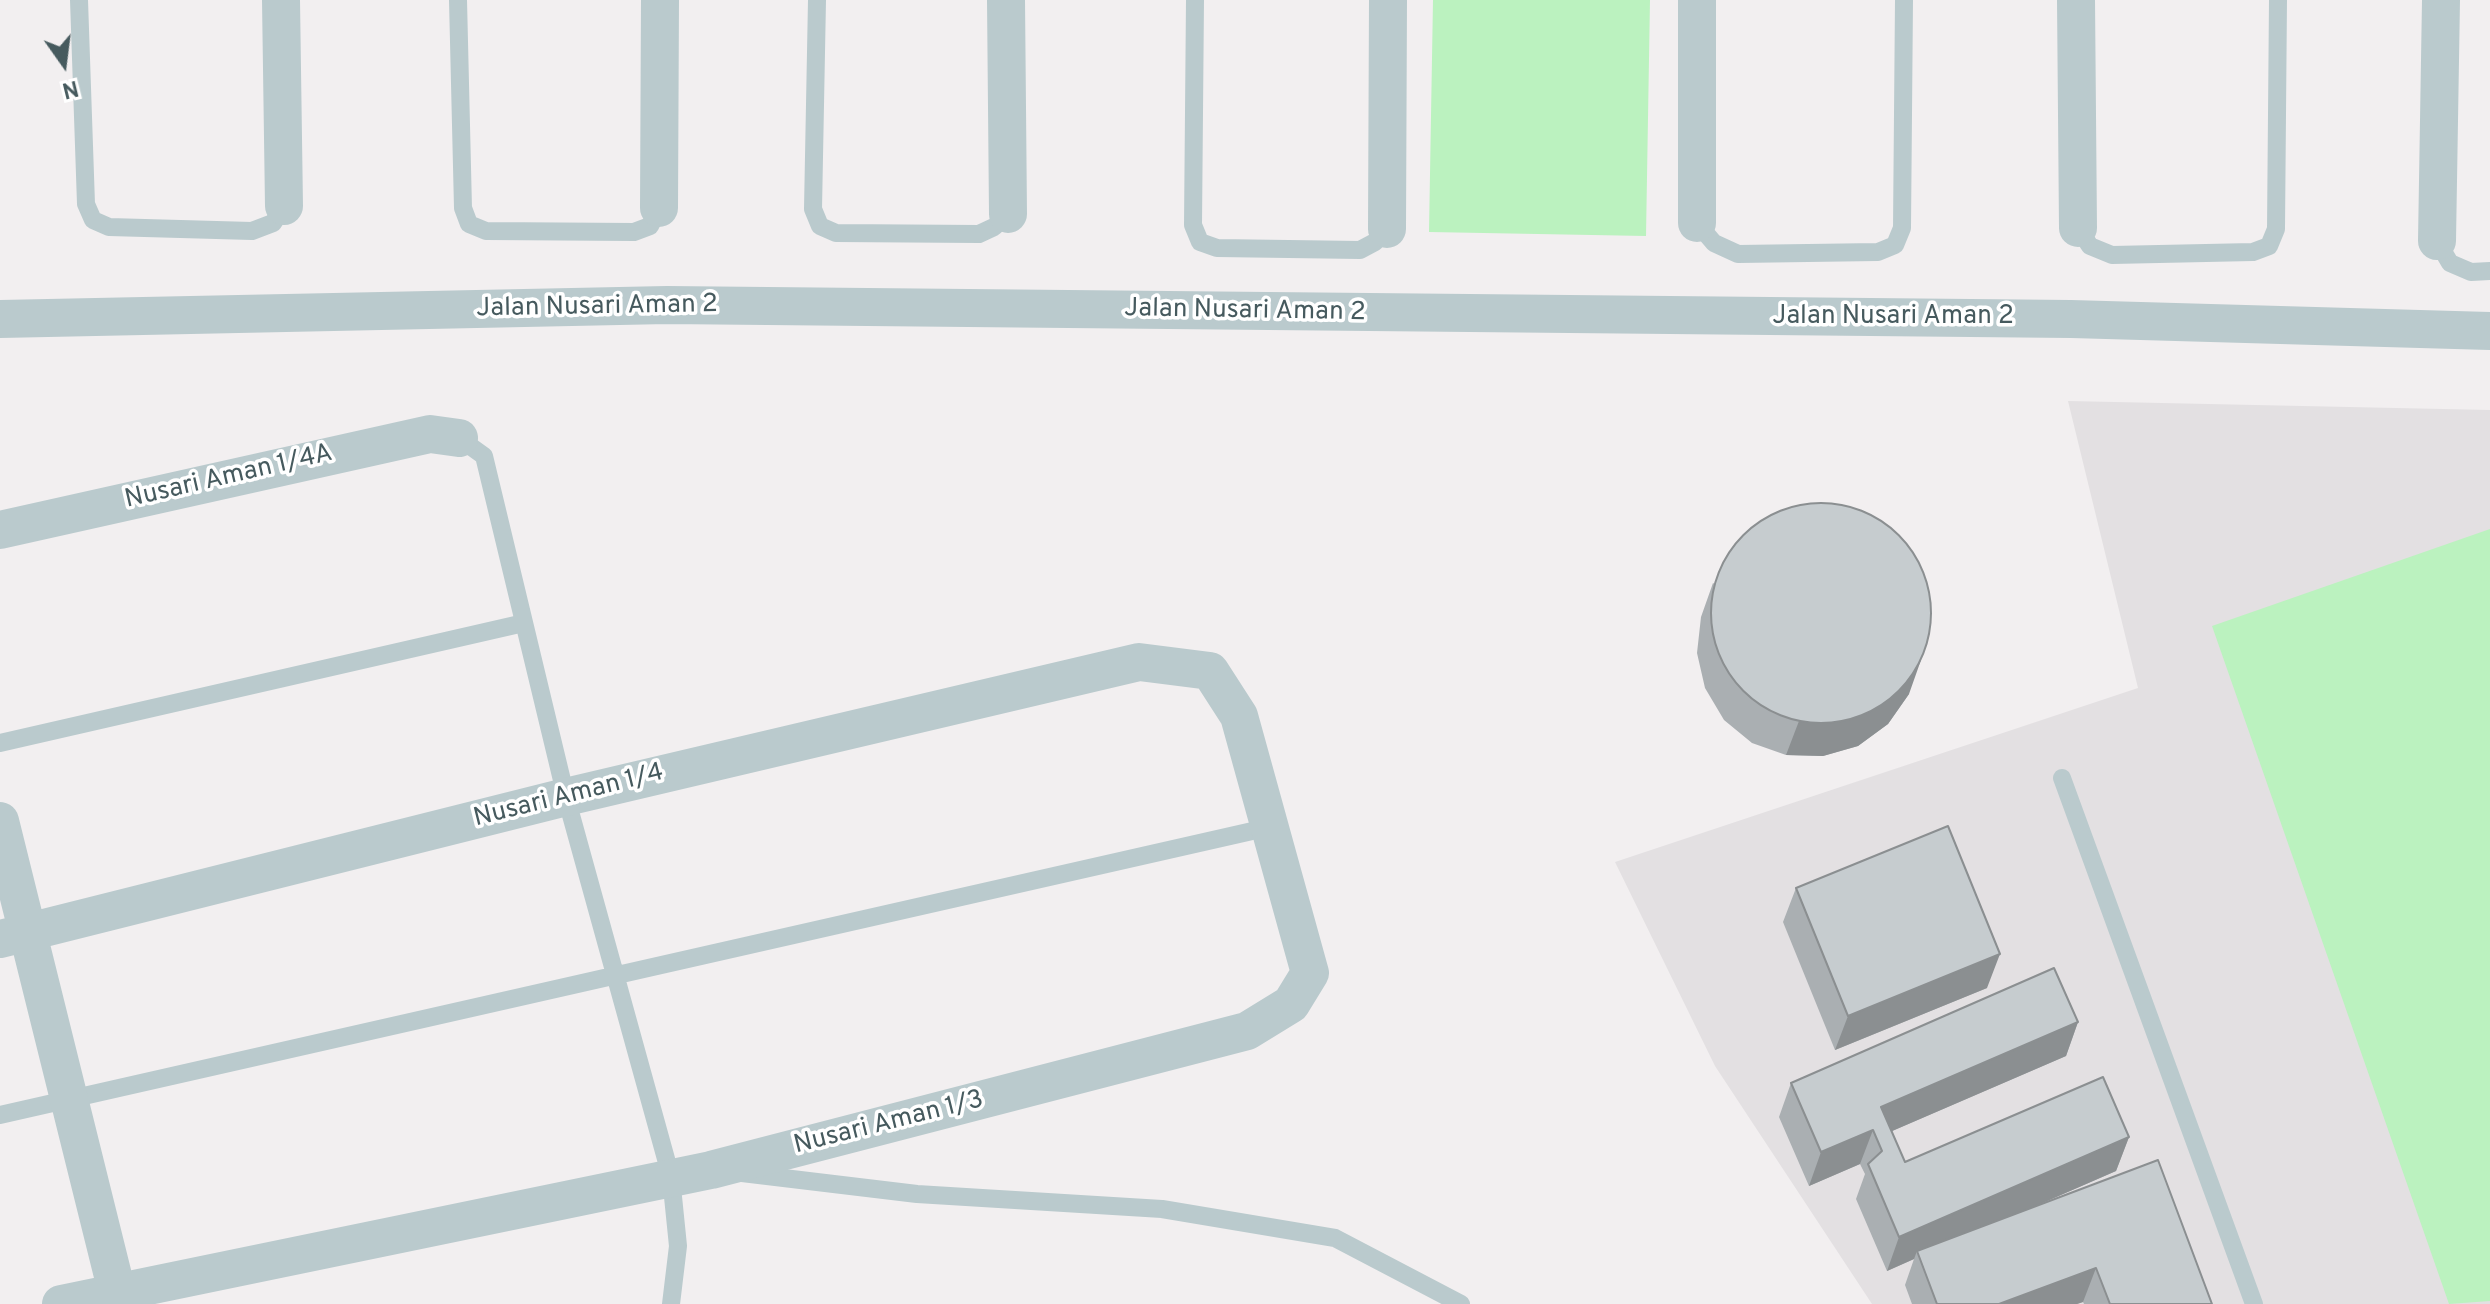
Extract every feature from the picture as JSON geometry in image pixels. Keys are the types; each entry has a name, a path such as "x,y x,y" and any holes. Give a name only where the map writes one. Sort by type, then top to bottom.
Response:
{"street":[{"path":"281,0 284,206"},
{"path":"659,208 660,0"},
{"path":"1006,0 1008,214"},
{"path":"1387,229 1388,0"},
{"path":"1697,0 1697,223"},
{"path":"2076,0 2078,228"},
{"path":"2437,241 2441,0"},
{"name":"Jalan Nusari Aman 2","path":"0,319 667,305 2071,319 2490,331"},
{"name":"Nusari Aman 1/4A","path":"0,530 430,434 459,438"},
{"name":"Nusari Aman 1/4","path":"14,936 566,797 1139,662"},
{"name":"Nusari Aman 1/3","path":"61,1304 118,1298 711,1170 1247,1031 1291,1004 1310,973 1239,716 1210,671 1139,662"},
{"path":"0,821 14,936 69,1100 118,1298"}],"lane":[{"path":"79,0 86,204 93,220 109,227 252,231 273,223 284,206"},
{"path":"458,0 463,208 469,224 486,231 634,232 650,226 659,208"},
{"path":"817,0 813,209 820,226 836,233 979,234 994,227 1008,214"},
{"path":"1195,0 1193,225 1200,242 1217,248 1360,250 1375,242 1387,229"},
{"path":"1697,223 1714,243 1738,254 1878,252 1895,245 1902,228 1904,0"},
{"path":"2078,228 2090,246 2112,255 2253,252 2269,246 2276,229 2278,0"},
{"path":"2437,241 2450,263 2471,272 2490,271"},
{"path":"459,438 484,456 566,797 671,1177 678,1246 671,1304"},
{"path":"0,743 524,623"},
{"path":"2062,778 2254,1304"},
{"path":"0,1115 1270,827"},
{"path":"711,1170 917,1194 1162,1209 1335,1238 1461,1304"}],"shaded area":[{"path":"2068,401 2490,410 2490,1304 1872,1304 1715,1066 1615,862 2138,688"}],"green space":[{"path":"1433,0 1650,0 1646,236 1429,232"},
{"path":"2490,529 2490,1301 2449,1304 2212,626"}],"building":[{"path":"1821,503 1863,511 1899,535 1923,571 1931,613 1923,655 1899,691 1863,715 1821,723 1779,715 1743,691 1719,655 1711,613 1719,571 1743,535 1779,511"},
{"path":"1948,826 2000,954 1848,1016 1796,888"},
{"path":"2054,968 2078,1022 1881,1107 1905,1162 2103,1077 2129,1137 1899,1237 1868,1164 1882,1151 1873,1130 1821,1152 1791,1083"},
{"path":"2158,1160 2212,1304 2110,1304 2096,1268 1999,1304 1937,1304 1917,1251"}]}
